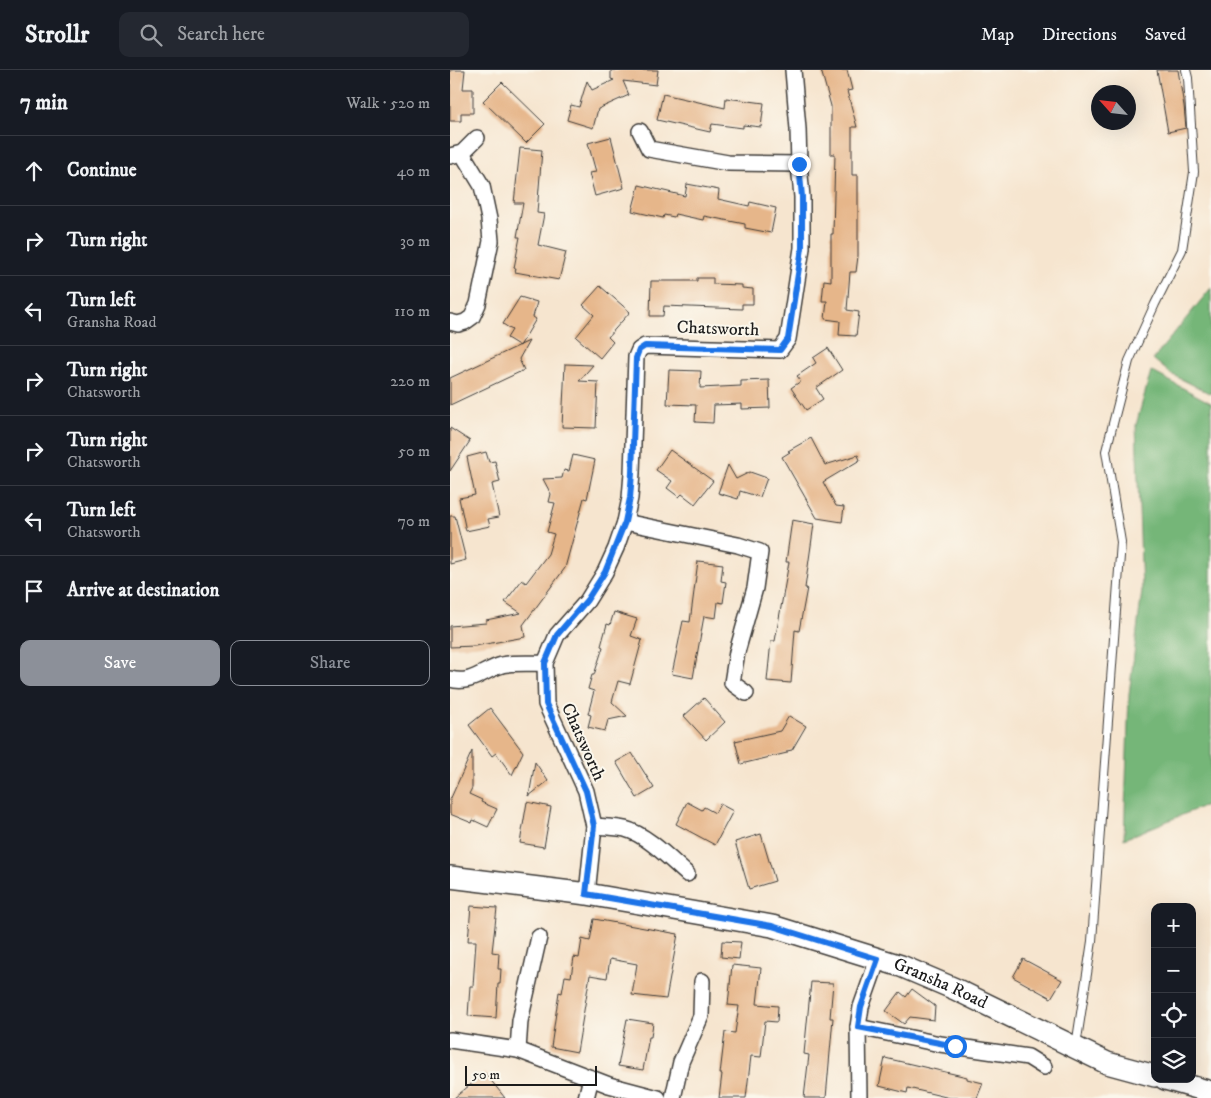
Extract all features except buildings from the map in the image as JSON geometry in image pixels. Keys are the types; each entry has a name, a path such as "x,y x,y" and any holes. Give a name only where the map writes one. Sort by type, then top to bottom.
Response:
{"street":[{"name":"Chatsworth","path":"586,894 594,826 586,791 546,704 545,663 557,635 587,600 605,572 625,522 630,490 636,358 639,350 645,346 780,350 788,339 802,248 802,197 793,70"},
{"path":"640,131 649,149 728,162 799,164"},
{"path":"450,322 458,324 472,317 478,304 491,241 489,219 482,186 456,154 477,138"},
{"path":"625,522 738,545 760,552 755,588 737,652 732,683 746,693"},
{"path":"450,679 476,678 502,665 545,663"},
{"path":"594,826 626,830 642,837 652,843 687,874"},
{"name":"Gransha Road","path":"450,877 586,894 772,926 901,966 955,989 1107,1063 1151,1075"},
{"path":"518,1050 520,1021 539,937"},
{"path":"859,1098 858,1027 861,1007 878,959"},
{"path":"673,1098 681,1062 701,1016 702,981"},
{"path":"858,1027 940,1044 1028,1058 1044,1067"},
{"path":"450,1040 518,1050 609,1085 658,1098"},
{"path":"586,1098 591,1078"},
{"path":"1179,1083 1211,1092"}],"lane":[{"path":"1076,1048 1092,941 1121,542 1106,451 1129,361 1182,250 1194,172 1186,70"}],"green space":[{"path":"1211,288 1211,394 1171,374 1153,359"},
{"path":"1151,371 1211,403 1211,803 1124,839 1129,694 1142,591 1136,425"}],"route":[{"path":"799,164 802,197 802,248 788,339 780,350 645,346 639,350 636,358 630,498 625,522 605,572 587,600 557,635 545,663 546,704 586,791 594,826 586,894 772,926 878,959 861,1007 858,1027 955,1046"}]}
